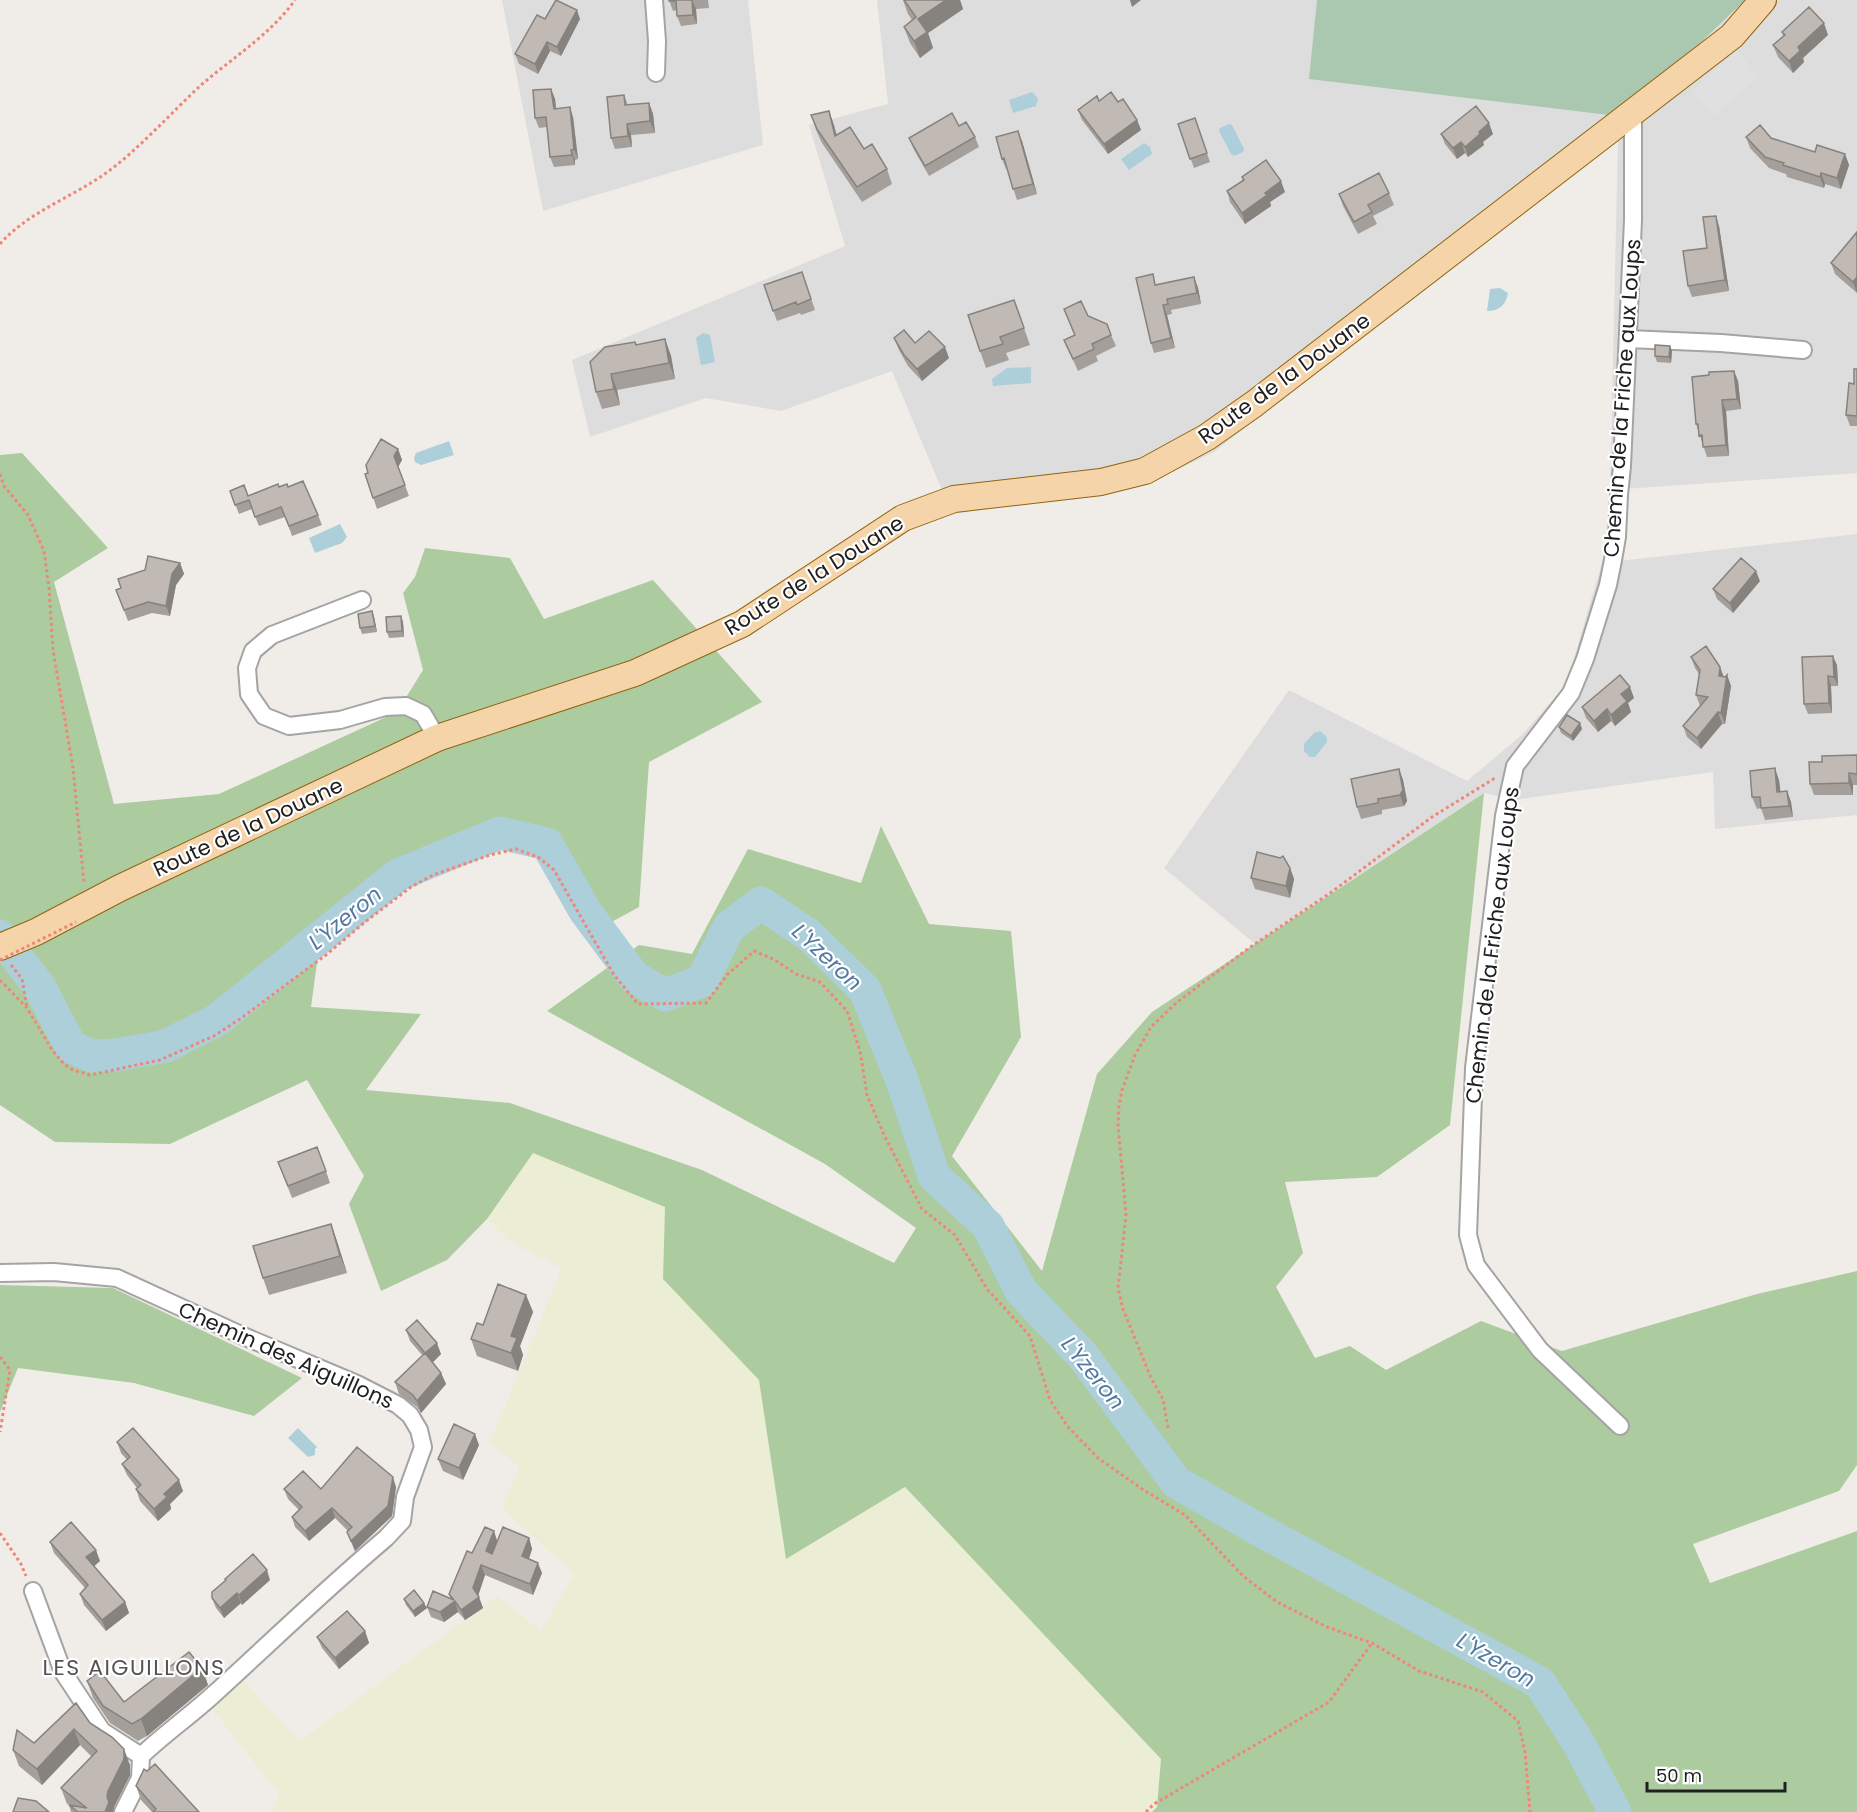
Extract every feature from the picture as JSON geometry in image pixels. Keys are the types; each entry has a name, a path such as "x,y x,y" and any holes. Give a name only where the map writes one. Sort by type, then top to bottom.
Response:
{"main road":[{"name":"Route de la Douane","path":"3,952 437,738 635,673 742,624 903,518 954,499 1101,482 1145,471 1207,437 1254,404 1732,36 1763,0"}],"street":[{"path":"654,0 657,40 656,73"},
{"name":"Chemin de la Friche aux Loups","path":"1620,1426 1540,1350 1476,1265 1468,1235 1474,1068 1504,816 1515,766 1571,693 1585,659 1608,585 1617,537 1634,220 1633,111"},
{"path":"1628,339 1721,343 1803,350"},
{"path":"362,600 272,635 253,651 247,668 249,694 264,716 289,726 340,720 385,707 406,706 423,714 437,738"},
{"name":"Chemin des Aiguillons","path":"0,1273 54,1272 117,1278 241,1335 357,1384 398,1405 411,1415 419,1430 423,1447 405,1497 402,1521 213,1695 141,1756"},
{"path":"33,1592 63,1672 102,1731 141,1756 140,1778 123,1812"}],"path":[{"path":"0,244 14,228 107,172 202,84 284,15 295,0"},
{"path":"0,474 4,486 28,515 44,550 53,650 73,768 75,915 0,960"},
{"path":"1168,1428 1162,1399 1151,1378 1118,1288 1126,1215 1118,1125 1119,1106 1122,1090 1135,1055 1151,1028 1176,1003 1432,817 1515,766"},
{"path":"0,980 27,1008 53,1051 64,1064 73,1070 90,1076 160,1060 214,1036 240,1019 326,955 364,922 411,887 433,875 490,855 516,849 538,857 554,870 614,975 638,1004 705,1003 727,975 754,951 773,959 796,974 820,982 847,1011 860,1051 867,1095 884,1135 922,1209 956,1234 987,1289 1030,1336 1050,1400 1068,1427 1098,1458 1142,1489 1185,1515 1243,1576 1277,1602 1327,1627 1372,1643 1419,1671 1483,1692 1518,1721 1525,1752 1530,1812"},
{"path":"3,952 22,980 27,1008"},
{"path":"0,1357 10,1370 0,1432"},
{"path":"0,1533 21,1564 33,1592"},
{"path":"1146,1812 1154,1804 1329,1702 1372,1643"}],"shaded area":[{"path":"502,0 748,0 763,145 543,211"},
{"path":"877,0 1857,0 1857,473 1610,490 1618,139 1214,452 1149,483 1100,493 952,514 892,371 781,411 706,398 590,437 572,360 845,246 809,125 888,104"},
{"path":"1737,50 1759,77 1714,116 1692,91"},
{"path":"1857,534 1857,815 1715,829 1713,772 1514,800 1484,793 1255,944 1164,868 1289,690 1467,781 1523,734 1566,685 1602,563"}],"green space":[{"path":"1317,0 1745,0 1698,45 1609,115 1309,79"},
{"path":"22,453 108,548 54,582 114,804 219,794 397,712 423,670 403,593 415,577 425,548 510,558 544,619 653,580 762,702 649,762 639,907 584,937 542,852 502,842 407,881 319,948 311,1007 421,1014 366,1090 510,1103 702,1170 894,1263 916,1228 825,1164 547,1011 639,945 692,954 748,849 861,883 881,826 929,924 1011,931 1021,1037 952,1156 1042,1271 1097,1074 1152,1012 1484,793 1450,1125 1377,1177 1285,1182 1303,1253 1276,1287 1315,1358 1350,1346 1386,1370 1481,1321 1562,1351 1757,1294 1857,1271 1857,1465 1839,1491 1693,1544 1710,1583 1857,1531 1857,1812 1152,1812 1157,1807 1161,1759 905,1487 786,1559 759,1380 663,1279 665,1207 533,1153 487,1219 447,1260 381,1291 349,1204 364,1176 307,1080 170,1144 55,1142 0,1105 0,455"},
{"path":"532,1153 665,1207 663,1279 759,1380 786,1559 905,1487 1161,1759 1157,1807 1152,1812 272,1812 279,1794 212,1709 243,1680 300,1741 497,1596 541,1631 574,1574 502,1508 519,1466 490,1443 562,1268 510,1242 487,1219"},
{"path":"0,1285 113,1288 302,1378 254,1416 134,1383 18,1368 0,1412"}],"water":[{"path":"1032,92 1038,98 1036,106 1013,113 1009,100"},
{"path":"1232,125 1244,149 1243,152 1234,156 1219,131 1220,128"},
{"path":"1144,143 1150,147 1152,154 1129,170 1121,159"},
{"path":"1500,288 1508,293 1506,301 1498,308 1487,311 1490,289"},
{"path":"703,333 710,335 715,362 701,365 696,338"},
{"path":"1031,367 1031,383 993,386 992,379 1007,368"},
{"path":"449,441 454,455 421,465 415,462 416,453"},
{"path":"340,524 347,537 342,543 315,553 309,538"},
{"path":"1320,731 1327,737 1327,742 1315,757 1310,757 1304,751 1304,744 1314,733"},
{"path":"298,1428 317,1447 315,1455 308,1457 288,1438"}],"building":[{"path":"556,0 577,10 557,47 547,42 535,64 515,54 537,15 545,19"},
{"path":"669,0 692,0 693,15 677,16 676,1"},
{"path":"904,0 946,0 918,19 927,32 914,41 904,27 916,17"},
{"path":"1809,7 1824,23 1798,47 1800,51 1789,61 1773,45 1785,35 1782,32"},
{"path":"551,89 554,109 570,107 574,149 571,150 572,155 550,157 546,117 535,118 533,90"},
{"path":"1111,92 1118,102 1123,99 1137,120 1104,144 1078,110 1097,96 1099,101"},
{"path":"624,95 625,105 649,103 650,121 627,124 628,136 611,138 607,97"},
{"path":"1476,106 1489,123 1465,147 1461,142 1453,148 1441,134"},
{"path":"829,111 835,136 850,127 864,149 872,144 887,169 857,187 817,129 811,115"},
{"path":"952,113 959,126 966,122 975,137 925,166 909,138"},
{"path":"1195,118 1207,153 1190,159 1178,124"},
{"path":"1760,125 1771,138 1815,152 1817,145 1845,154 1837,178 1821,173 1820,177 1765,157 1746,137"},
{"path":"1018,131 1033,184 1013,189 996,137"},
{"path":"1266,160 1281,181 1265,193 1267,195 1242,213 1227,191 1244,180 1242,177"},
{"path":"1379,173 1389,193 1368,205 1372,212 1354,222 1339,194"},
{"path":"1716,216 1725,280 1688,286 1683,251 1707,248 1703,217"},
{"path":"1857,232 1857,277 1853,282 1831,263"},
{"path":"802,272 811,299 773,311 764,285"},
{"path":"1153,274 1155,285 1194,277 1197,293 1167,299 1168,304 1163,305 1171,338 1151,343 1136,278"},
{"path":"1014,300 1024,328 1000,337 1003,344 980,351 968,315"},
{"path":"1081,301 1088,316 1107,324 1111,335 1092,344 1094,349 1073,359 1064,340 1075,335 1064,309"},
{"path":"904,330 915,343 929,331 945,347 917,369 904,355 894,338"},
{"path":"665,339 669,363 611,374 614,389 596,392 590,362 605,347 635,342 636,345"},
{"path":"1655,345 1670,346 1669,357 1655,356"},
{"path":"1854,369 1857,369 1857,416 1846,415 1849,383 1854,384"},
{"path":"1734,371 1737,399 1722,400 1726,445 1703,447 1702,435 1699,436 1698,424 1696,424 1692,377 1709,375 1709,372"},
{"path":"381,439 398,449 394,456 405,485 373,498 365,474 368,473 366,465"},
{"path":"303,481 318,515 289,526 281,507 255,517 249,500 235,505 230,491 244,485 248,496 278,484 279,487 287,484 288,487"},
{"path":"148,556 180,563 172,574 166,606 148,602 124,610 116,590 121,588 118,579 145,570"},
{"path":"1741,558 1756,571 1730,603 1713,589"},
{"path":"372,611 375,626 360,628 358,614"},
{"path":"401,616 402,631 387,632 386,617"},
{"path":"1706,646 1720,667 1719,676 1727,675 1721,713 1718,712 1697,738 1683,726 1708,697 1696,695 1700,670 1691,657"},
{"path":"1833,656 1834,677 1828,676 1829,703 1804,704 1802,657"},
{"path":"1620,675 1630,687 1621,694 1627,701 1611,715 1607,709 1594,721 1582,707"},
{"path":"1567,715 1580,723 1571,736 1559,727"},
{"path":"1857,755 1857,774 1849,773 1849,783 1810,784 1809,762 1822,762 1822,756"},
{"path":"1775,768 1777,792 1787,791 1789,806 1761,808 1760,797 1752,797 1750,771"},
{"path":"1399,769 1403,790 1400,795 1378,799 1378,803 1357,807 1351,779"},
{"path":"1257,852 1280,858 1283,856 1290,868 1286,886 1251,878"},
{"path":"317,1147 326,1171 288,1186 278,1162"},
{"path":"331,1224 340,1256 263,1278 253,1246"},
{"path":"498,1284 526,1295 511,1336 517,1338 511,1353 471,1339 477,1323 483,1325"},
{"path":"417,1320 437,1343 425,1353 406,1330"},
{"path":"425,1353 441,1373 417,1401 413,1395 395,1382"},
{"path":"454,1424 475,1434 459,1468 438,1459"},
{"path":"133,1428 179,1480 164,1494 167,1497 154,1509 136,1489 141,1485 122,1464 130,1457 117,1442"},
{"path":"357,1447 393,1477 388,1506 351,1541 347,1532 352,1527 332,1508 305,1531 292,1517 302,1507 284,1489 303,1471 321,1489"},
{"path":"71,1522 96,1550 86,1557 125,1602 102,1620 80,1594 88,1585 50,1542"},
{"path":"485,1527 494,1531 486,1551 492,1554 503,1527 529,1538 522,1556 538,1563 530,1584 481,1565 473,1588 479,1597 461,1610 455,1601 440,1612 427,1607 433,1591 454,1600 449,1594 467,1551 472,1553"},
{"path":"253,1554 267,1570 239,1595 237,1593 220,1608 212,1598 212,1592"},
{"path":"414,1590 424,1603 413,1611 404,1599"},
{"path":"347,1611 365,1631 335,1658 317,1637"},
{"path":"189,1652 202,1668 132,1724 103,1706 87,1681 100,1671 124,1702"},
{"path":"76,1703 90,1723 112,1737 124,1749 124,1759 108,1791 109,1802 105,1812 78,1812 69,1805 87,1808 61,1788 97,1751 74,1729 37,1769 13,1750 17,1730 34,1743"},
{"path":"155,1764 199,1812 153,1812 156,1809 136,1786 144,1769 147,1771"},
{"path":"18,1798 36,1801 49,1812 13,1812"}],"waterway":[{"name":"L'Yzeron","path":"0,936 39,986 71,1047 92,1056 116,1055 166,1046 217,1020 398,875 500,833 547,844 585,911 634,977 665,995 702,981 729,927 761,903 809,935 865,990 901,1078 934,1176 988,1226 1021,1291 1083,1356 1176,1482 1540,1683 1578,1742 1615,1812"}],"district":[{"name":"LES AIGUILLONS","path":"134,1667"}]}
